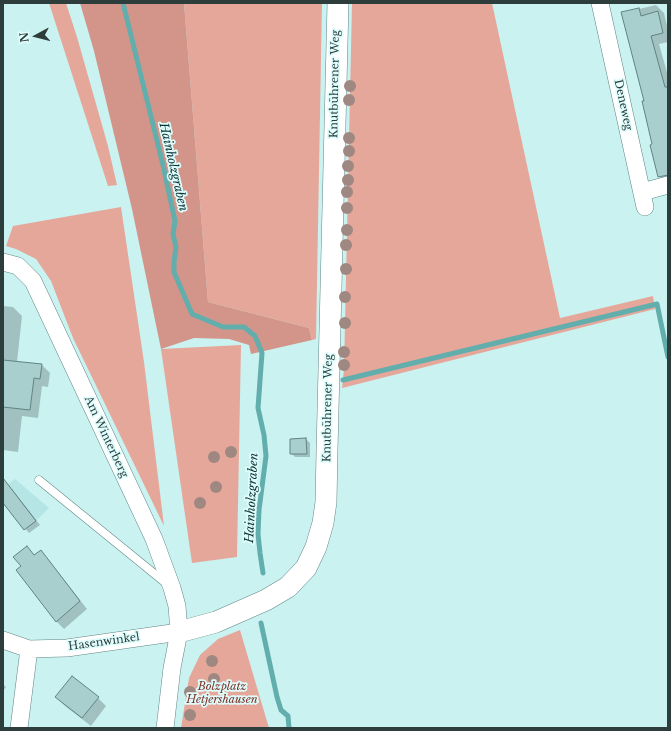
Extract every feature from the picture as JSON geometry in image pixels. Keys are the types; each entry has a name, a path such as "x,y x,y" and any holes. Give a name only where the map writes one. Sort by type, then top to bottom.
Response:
{"street":[{"name":"Knutbührener Weg","path":"178,632 216,622 266,600 288,586 306,568 316,548 323,522 326,502 338,3"},
{"name":"Deneweg","path":"600,3 644,200 668,185"},
{"name":"Am Winterberg","path":"3,262 18,266 33,281 154,539 177,606 178,632"},
{"name":"Hasenwinkel","path":"3,640 29,649 67,648 178,632"},
{"path":"165,728 178,632"},
{"path":"19,728 29,649"}],"lane":[{"path":"39,480 172,588"}],"shaded area":[{"path":"80,3 184,3 208,302 309,328 312,340 251,354 249,345 229,339 194,338 161,349 132,209 94,51"},
{"path":"15,479 49,508 24,530 3,503 3,488"}],"green space":[{"path":"49,3 66,3 108,146 117,185 108,186"},
{"path":"184,3 322,3 316,339 312,340 309,328 208,302"},
{"path":"352,3 492,3 560,318 653,296 655,309 342,388 344,369"},
{"path":"121,207 144,362 164,526 73,338 51,281 36,259 16,249 6,246 13,226"},
{"path":"241,345 237,557 192,563 161,349"},
{"name":"Bolzplatz Hetjershausen","path":"240,630 269,728 181,728 189,678 200,655 218,639"}],"building":[{"path":"639,8 641,16 658,11 663,33 651,36 665,87 668,87 668,175 658,177 650,145 652,144 642,101 644,101 621,12"},
{"path":"3,360 42,364 40,379 34,378 30,410 3,407"},
{"path":"306,438 307,454 290,454 290,439"},
{"path":"3,478 36,521 24,530 3,503"},
{"path":"27,546 34,555 41,550 80,601 56,622 16,570 21,566 13,557"},
{"path":"72,676 99,697 82,718 55,697"}],"waterway":[{"name":"Hainholzgraben","path":"123,3 163,165 175,221 173,234 176,247 174,272 192,314 223,327 244,327 255,336 262,353 258,408 264,435 266,456 259,510 258,534 263,573"},
{"path":"343,380 657,304 668,357"},
{"name":"Hainholzgraben","path":"261,623 277,697 281,710 288,716 289,728"}]}
